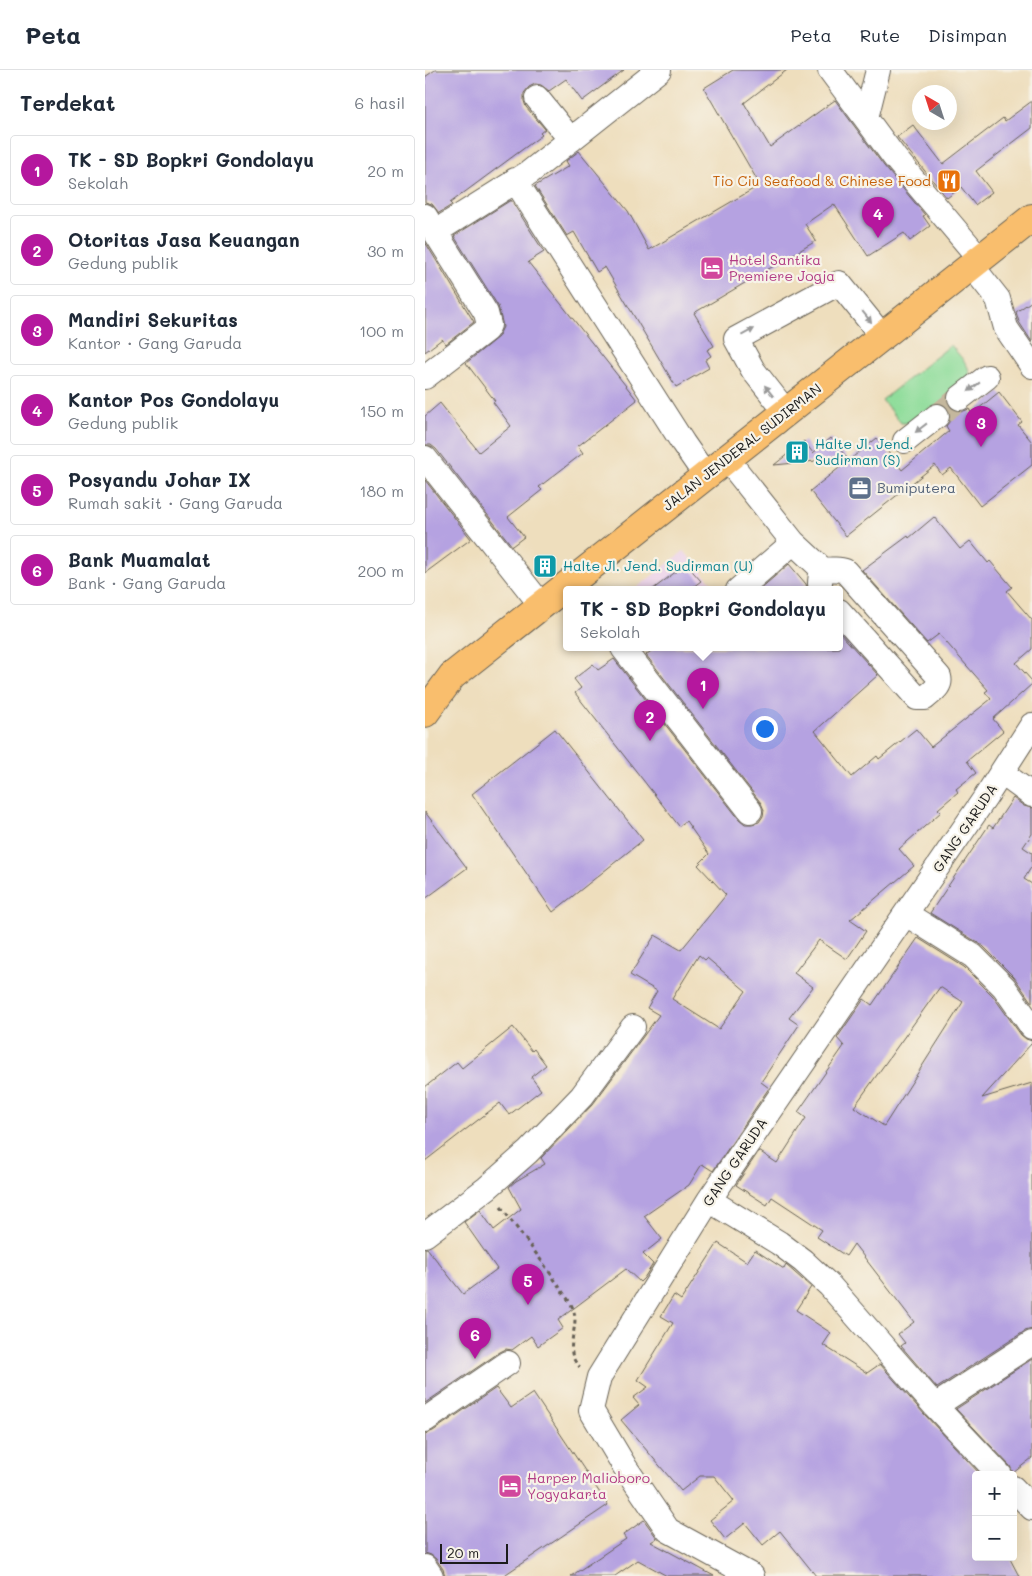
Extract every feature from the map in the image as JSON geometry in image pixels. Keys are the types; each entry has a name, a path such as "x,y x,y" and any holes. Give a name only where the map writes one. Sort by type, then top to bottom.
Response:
{"main road":[{"name":"JALAN JENDERAL SUDIRMAN","path":"575,586 727,459 1032,218"},
{"name":"JALAN JENDERAL SUDIRMAN","path":"425,688 452,676 542,606 563,593"},
{"name":"JALAN JENDERAL SUDIRMAN","path":"425,713 452,676"}],"street":[{"path":"425,377 486,330 489,325 486,313 430,224 529,172 659,70"},
{"path":"830,70 976,263 998,300 1006,328 1032,366"},
{"path":"866,118 878,70"},
{"path":"537,98 571,140"},
{"path":"515,180 706,476"},
{"path":"786,412 753,370 736,339 839,283 882,336"},
{"path":"960,398 987,377"},
{"path":"905,441 937,416"},
{"path":"425,458 542,606"},
{"path":"727,459 821,579 825,570 837,568 845,571 939,677 941,682 939,685 925,698 917,698 843,615"},
{"path":"743,586 787,548"},
{"path":"625,651 750,811"},
{"name":"GANG GARUDA","path":"752,1576 668,1530 625,1467 591,1410 599,1377 709,1200 1002,773 1032,725"},
{"path":"1002,773 1032,795"},
{"path":"906,914 973,956 1004,987 1032,1027"},
{"path":"425,1235 487,1188 528,1152 582,1096 633,1026"},
{"path":"709,1200 779,1243 830,1286 935,1406 997,1471"},
{"path":"935,1406 1032,1342"},
{"path":"425,1420 508,1363"},
{"path":"1017,1492 1032,1508"},
{"path":"425,1567 431,1576"}],"path":[{"path":"487,1188 572,1306 575,1317 572,1335 573,1361 598,1383"}],"shaded area":[{"path":"684,551 715,586 639,586"}],"green space":[{"path":"951,345 968,368 968,385 918,423 901,423 882,400"}],"building":[{"path":"435,70 624,70 582,101 566,79 549,91 541,85 535,84 529,87 524,93 524,101 526,107 545,129 540,133 542,135 439,213 432,204 425,202 425,77"},
{"name":"Hotel Santika Premiere Jogja","path":"733,70 787,70 744,103 770,147 835,100 884,166 925,215 923,216 930,226 910,241 904,233 868,256 834,204 805,224 816,241 694,313 714,346 707,350 711,356 705,360 709,368 676,387 605,267 597,272 574,232 567,236 535,186 569,166 566,161 579,151 628,211 649,250 760,185 704,88"},
{"path":"1032,101 1032,128 976,171 992,192 975,205 961,187 947,198 897,137 912,126 912,130 917,130 943,164 1003,118 1005,121"},
{"path":"511,200 544,252 528,262 637,400 578,446 583,453 539,487 542,490 508,517 524,537 512,546 436,449 431,445 425,445 425,416 440,403 479,452 511,426 493,402 495,401 466,363 498,337 503,327 498,306 454,236"},
{"path":"425,242 474,322 446,344 442,339 425,352"},
{"path":"1032,301 1032,342 1019,322 1016,312"},
{"path":"999,392 1022,422 1018,425 1032,442 1032,465 980,506 951,468 942,475 935,465 846,536 810,491 877,438 902,470 949,431 946,426 950,421 950,414 947,407 940,403 947,397 949,406 954,410 961,412 969,409 972,414"},
{"path":"831,438 847,458 774,465 804,441 813,453"},
{"path":"425,480 471,539 425,573"},
{"path":"934,517 960,549 970,541 988,563 990,561 1012,587 1007,591 1032,620 1032,649 1016,663 1032,681 1032,684 993,719 1003,731 967,761 976,773 956,789 958,792 938,809 941,812 899,849 914,866 850,920 866,931 847,959 819,940 794,973 813,987 789,1018 799,1025 761,1082 769,1088 713,1171 702,1164 689,1185 644,1216 662,1239 643,1254 653,1264 644,1278 640,1282 626,1269 558,1320 563,1328 538,1346 531,1336 512,1350 506,1349 500,1352 425,1403 425,1248 427,1248 463,1294 497,1269 464,1222 480,1210 494,1230 521,1209 509,1187 545,1164 541,1158 593,1104 659,1015 647,1008 657,991 630,975 655,935 681,950 726,895 698,865 709,854 686,821 679,826 575,693 581,688 574,679 593,664 598,670 614,659 739,819 745,824 759,822 764,810 761,803 646,655 651,651 843,651 843,636 878,675 815,731 852,777 877,756 879,759 916,729 931,747 991,699 985,692 988,690 939,634 927,643 862,570 908,536 909,538","holes":["699,955 705,960 707,958 746,991 719,1029 672,999"]},
{"path":"686,564 701,581 694,586 657,586"},
{"path":"789,564 806,586 764,586"},
{"path":"555,729 643,840 553,912 472,794"},
{"path":"1013,798 1024,806 1032,808 1032,834 1023,847 1032,853 1032,866 1024,879 1032,884 1032,1003 1014,977 983,946 930,913 989,825 993,828"},
{"path":"425,812 467,868 425,899"},
{"path":"918,938 964,967 993,996 1021,1035 1032,1041 982,1098 1032,1083 1032,1329 1025,1331 937,1388 901,1346 905,1343 898,1334 914,1322 854,1244 846,1256 817,1237 822,1230 772,1197 767,1205 736,1185 759,1151 777,1163 806,1118 798,1112 844,1046 837,1038 864,999 872,1005","holes":["940,987 963,1002 884,1126 854,1107"]},
{"path":"513,1027 546,1065 531,1077 541,1090 509,1115 500,1103 425,1161 425,1087 457,1062 462,1068"},
{"path":"718,1243 747,1262 755,1250 784,1269 786,1265 811,1287 796,1310 831,1333 823,1345 867,1373 880,1364 977,1471 972,1471 972,1561 1011,1561 1019,1576 816,1576 780,1531 763,1545 745,1523 725,1539 710,1520 734,1501 714,1476 700,1476 681,1491 621,1420 639,1405 633,1398 648,1387 638,1380 673,1323 661,1316 674,1295 681,1300"},
{"path":"1032,1359 1032,1458 1016,1471 1012,1471 1010,1466 956,1409"},
{"name":"Harper Malioboro Yogyakarta","path":"496,1388 511,1408 533,1393 608,1505 503,1576 445,1576 443,1569 436,1559 425,1553 425,1434 433,1431"},
{"path":"644,1520 657,1538 651,1542 714,1576 667,1576 638,1560 615,1576 571,1576 626,1539 623,1535"}],"tunnel":[{"path":"937,416 960,398"}],"place":[{"name":"Tio Ciu Seafood & Chinese Food","path":"949,181"},
{"name":"Kantor Pos Gondolayu","path":"878,238"},
{"name":"Hotel Santika Premiere Jogja","path":"712,268"},
{"name":"Mandiri Sekuritas","path":"981,447"},
{"name":"Halte Jl. Jend. Sudirman (S)","path":"797,452"},
{"name":"Bumiputera","path":"860,488"},
{"name":"Halte Jl. Jend. Sudirman (U)","path":"545,566"},
{"name":"TK - SD Bopkri Gondolayu","path":"703,709"},
{"name":"Otoritas Jasa Keuangan","path":"650,741"},
{"name":"Posyandu Johar IX","path":"528,1305"},
{"name":"Bank Muamalat","path":"475,1359"},
{"name":"Harper Malioboro Yogyakarta","path":"510,1486"}]}
